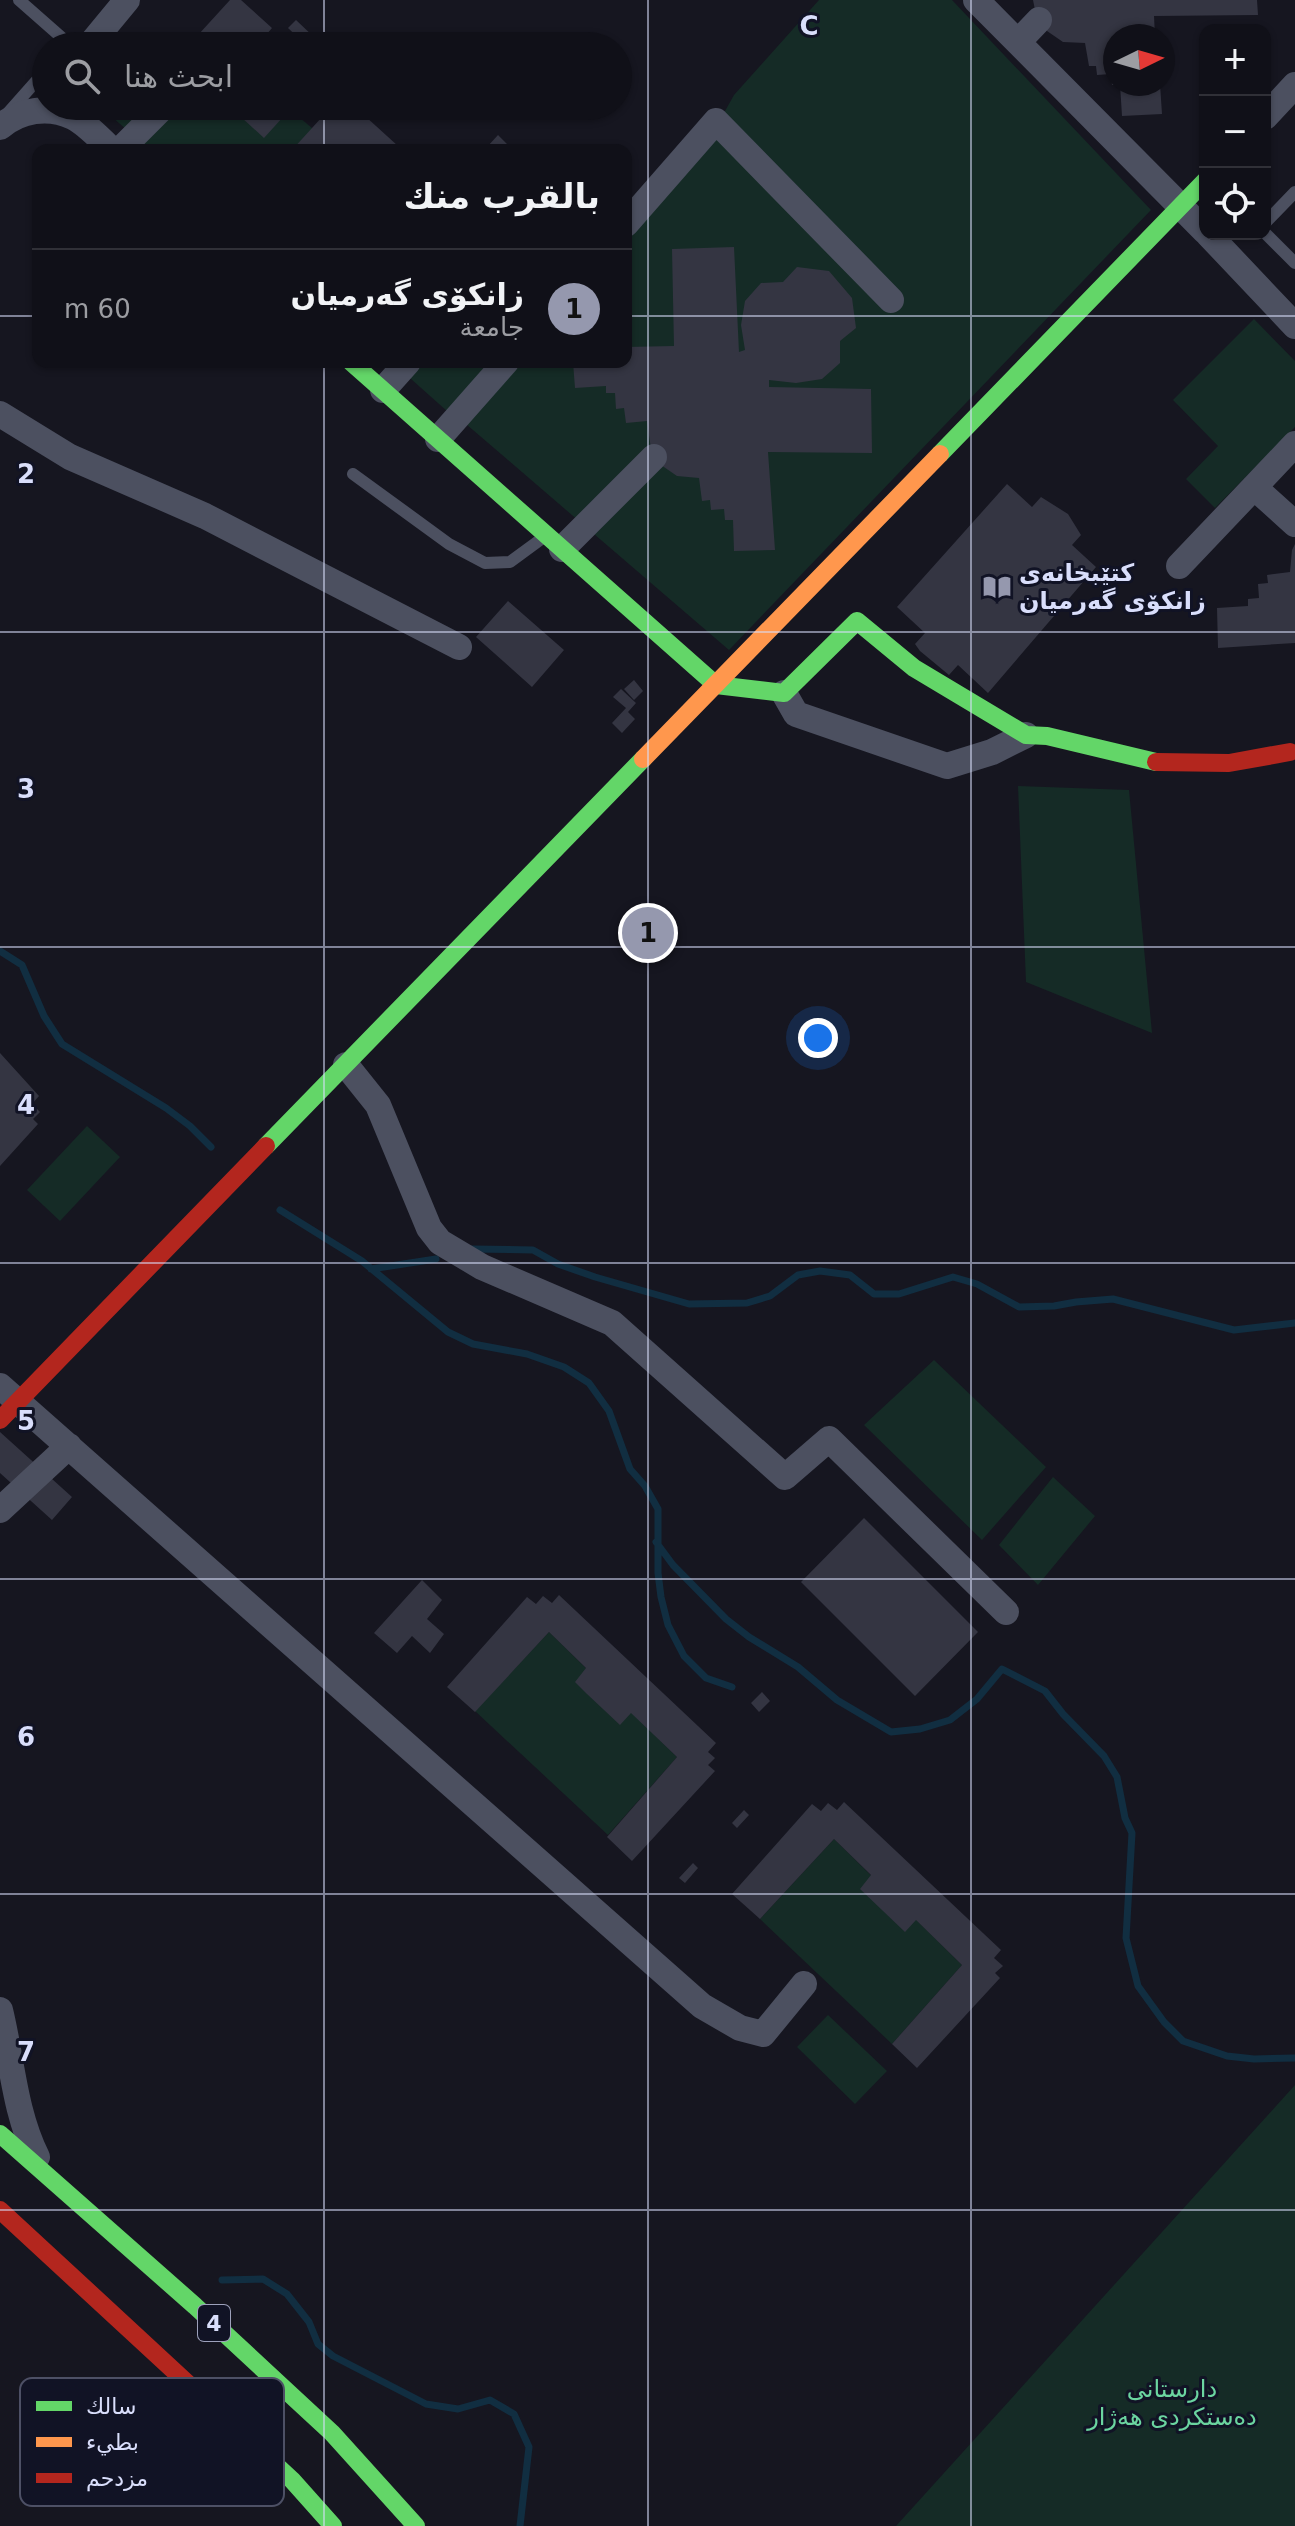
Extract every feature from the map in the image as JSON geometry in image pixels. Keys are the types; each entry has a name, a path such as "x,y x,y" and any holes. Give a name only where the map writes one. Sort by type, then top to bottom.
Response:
{"main road":[{"path":"6,1403 346,1065 1199,188"},
{"path":"358,368 716,685 784,693 857,621 914,668 1026,735 1047,736 1159,763 1229,763 1290,752"},
{"name":"4","path":"0,2134 273,2378"},
{"path":"0,2210 182,2378"},
{"name":"4","path":"284,2389 332,2433 416,2526"},
{"path":"284,2473 333,2526"}],"street":[{"path":"101,32 127,0"},
{"path":"976,0 1199,224"},
{"path":"1018,42 1039,20"},
{"path":"1271,111 1295,85"},
{"path":"0,124 32,107"},
{"path":"77,120 105,144"},
{"path":"126,144 150,120"},
{"path":"632,217 716,121 891,300"},
{"path":"1214,240 1295,326"},
{"path":"383,390 403,368"},
{"path":"438,439 501,368"},
{"path":"0,414 70,457 205,516 459,647"},
{"path":"1179,566 1295,444"},
{"path":"554,542 654,457"},
{"path":"1254,487 1295,524"},
{"path":"784,693 796,714 947,766 992,752 1026,735"},
{"path":"346,1065 378,1105 429,1228 440,1242 482,1267 612,1323 785,1477 829,1439 1006,1612"},
{"path":"6,1403 69,1446 702,2006 740,2028 763,2034 804,1984"},
{"path":"0,1510 69,1446"},
{"path":"0,2010 16,2095 28,2138 47,2174"}],"lane":[{"path":"19,0 55,32"},
{"path":"0,124 32,86"},
{"path":"1271,217 1295,192"},
{"path":"1271,239 1295,263"},
{"path":"353,474 449,544 485,563 510,562 554,542"}],"green space":[{"path":"819,0 952,0 1151,210 729,650 466,424 514,368 632,368 632,231 706,145 734,95"},
{"path":"116,120 303,120 331,144 143,144"},
{"path":"1254,319 1295,361 1295,427 1215,508 1186,479 1218,446 1173,400"},
{"path":"399,368 487,368 448,412"},
{"path":"1018,786 1129,790 1152,1033 1026,982"},
{"path":"87,1126 120,1157 60,1221 27,1190"},
{"path":"934,1360 1046,1467 982,1540 864,1425"},
{"path":"1053,1477 1095,1516 1038,1585 999,1545"},
{"path":"549,1632 677,1757 608,1835 475,1711"},
{"path":"834,1839 962,1965 892,2044 760,1919"},
{"path":"828,2015 887,2071 855,2104 797,2047"},
{"name":"دارستانی دەستکردی هەژار","path":"1295,2085 1295,2526 896,2526"}],"building":[{"path":"230,0 241,0 272,28 269,32 201,32"},
{"path":"1033,0 1257,0 1258,15 1154,16 1154,24 1103,24 1103,75 1097,75 1096,66 1089,66 1085,43 1063,42 1047,31 1036,15"},
{"path":"296,20 309,32 292,32 288,28"},
{"path":"1121,96 1161,96 1162,114 1122,116"},
{"path":"244,120 280,120 264,138"},
{"path":"319,120 369,120 396,144 297,144"},
{"path":"498,135 507,144 490,144"},
{"path":"734,247 739,352 745,350 741,325 745,301 761,283 783,282 797,267 829,271 852,298 856,328 840,341 840,363 822,379 796,383 769,380 769,387 871,389 872,453 768,452 775,550 734,551 733,520 725,520 724,509 711,510 710,500 702,501 699,478 677,476 661,465 651,449 647,421 626,423 624,408 616,409 615,393 606,393 606,386 575,388 573,368 632,368 632,347 674,346 672,249"},
{"name":"کتێبخانەی زانکۆی گەرمیان","path":"1007,484 1032,507 1041,497 1068,514 1081,535 1072,545 1096,567 988,693 958,665 949,675 920,651 915,644 925,633 897,607"},
{"path":"1295,544 1295,643 1218,648 1217,608 1248,606 1248,599 1259,598 1258,584 1268,583 1267,575 1290,572"},
{"path":"508,601 564,650 532,687 476,637"},
{"path":"634,680 643,691 634,700 624,689"},
{"path":"621,689 636,703 628,712 635,719 622,733 612,723 626,708 613,697"},
{"path":"0,1053 39,1096 32,1104 40,1112 33,1119 38,1124 0,1166"},
{"path":"0,1432 72,1497 52,1520 0,1473"},
{"path":"864,1518 978,1632 915,1696 801,1582"},
{"path":"422,1580 442,1600 427,1619 444,1634 430,1653 412,1636 397,1653 374,1633"},
{"path":"559,1595 716,1743 708,1752 715,1758 708,1765 715,1771 632,1861 607,1837 677,1757 631,1713 620,1725 587,1694 575,1682 586,1668 549,1632 475,1712 447,1687 527,1597 536,1604 543,1596 552,1603"},
{"path":"762,1692 770,1701 759,1712 751,1703"},
{"path":"844,1802 1001,1950 994,1958 1003,1966 995,1973 1000,1978 917,2068 892,2044 962,1965 916,1920 905,1932 860,1889 871,1875 834,1839 760,1919 732,1894 812,1804 821,1811 828,1803 837,1810"},
{"path":"744,1810 749,1815 737,1828 732,1823"},
{"path":"693,1863 698,1868 685,1883 679,1878"}],"waterway":[{"path":"0,951 22,965 44,1016 62,1044 166,1108 211,1147"},
{"path":"280,1210 362,1261 448,1332 473,1344 527,1354 564,1367 589,1383 609,1411 630,1469 645,1486 658,1509 658,1573 668,1625 684,1656 706,1678 732,1687"},
{"path":"472,1249 533,1250 558,1264 595,1277 689,1304 747,1303 770,1296 798,1275 820,1271 850,1275 874,1294 899,1294 953,1277 977,1284 1019,1307 1113,1299 1234,1330 1295,1323"},
{"path":"371,1269 436,1259"},
{"path":"656,1542 673,1565 726,1619 798,1667 837,1700 891,1732 920,1729 950,1720 977,1699 1002,1669 1045,1691 1104,1756 1117,1777 1125,1818 1132,1833 1126,1938 1138,1986 1164,2022 1183,2041 1227,2056 1295,2058"},
{"path":"222,2280 263,2279 287,2294 309,2322 318,2344 333,2356 426,2404 458,2409 490,2400 514,2414 529,2447 520,2526"}],"traffic: fast":[{"path":"940,454 1199,187"},
{"path":"358,368 716,685 784,693 857,621 914,668 1026,735 1047,736 1156,762"},
{"path":"266,1146 643,759"},
{"path":"0,2134 273,2378"},
{"path":"284,2389 332,2433 416,2526"},
{"path":"284,2473 333,2526"}],"traffic: slow":[{"path":"643,759 940,454"}],"traffic: jam":[{"path":"1156,762 1229,763 1290,752"},
{"path":"0,1420 266,1146"},
{"path":"0,2210 182,2378"}],"place":[{"name":"کتێبخانەی زانکۆی گەرمیان","path":"997,587"},
{"name":"زانکۆی گەرمیان","path":"648,933"}]}
